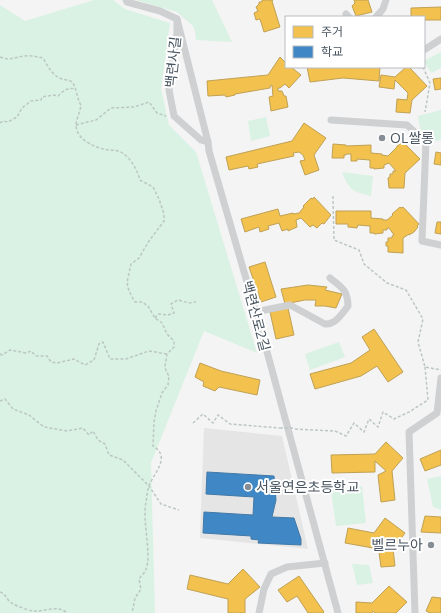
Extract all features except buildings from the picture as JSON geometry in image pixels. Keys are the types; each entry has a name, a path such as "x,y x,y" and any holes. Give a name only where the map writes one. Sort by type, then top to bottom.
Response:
{"street":[{"name":"백련사길","path":"126,0 127,2 160,11 176,18 177,34 169,90 175,117"},
{"path":"377,16 383,9 386,0"},
{"name":"백련산로2길","path":"176,18 209,150 338,613"},
{"path":"425,49 441,40"},
{"path":"175,117 201,140 208,142"},
{"path":"331,120 407,125 426,142 422,242 441,245"},
{"path":"255,312 290,305 325,324 330,324 334,322 348,306 348,298 345,291 330,278"},
{"path":"415,613 409,432 437,413 441,378"},
{"path":"259,613 264,589 271,574 287,567 325,564"}],"path":[{"path":"0,57 11,60 18,57 33,55 44,58 51,71 57,76 72,82 81,106 76,125 78,135 90,144 104,150 114,150 123,153 132,162 138,172 140,180 153,187 164,214 164,221 149,241 139,258 131,264 126,281 135,302 142,302 148,306 155,318 162,323 167,334 174,341 174,346 167,354 165,366 169,376 168,385 162,393 154,422 154,446 161,455 160,469 149,486 145,504 144,524 148,553 147,568 139,579 141,588 135,598 132,613"},
{"path":"423,68 430,83 425,112"},
{"path":"0,123 3,121 8,122 17,117 22,108 31,101 41,100 42,97 53,95 58,96 64,90 72,88 75,89"},
{"path":"76,125 96,120 111,108 134,107 149,102 157,114 171,118 175,117"},
{"path":"193,423 203,414 213,423 218,415 230,424 334,431 346,436 354,423 364,432 369,419 378,428 383,412 394,420 428,400 425,368 418,342 423,319 406,290 387,283 364,264 360,250 334,240 333,196"},
{"path":"155,318 158,314 168,315 174,313 171,304 178,300 189,303 196,302"},
{"path":"0,354 2,355 10,350 26,353 31,350 36,356 46,356 51,362 57,364 74,359 85,365 94,360 99,344 103,342 110,359 126,359 149,351 167,354"},
{"path":"425,368 441,370"},
{"path":"0,401 5,399 13,409 29,414 44,427 67,431 83,428 89,435 93,432 98,440 105,444 109,455 123,460 149,486 161,504 179,510"},
{"path":"0,592 4,594 10,602 32,611 55,608 67,613"}],"shaded area":[{"name":"서울연은초등학교","path":"204,428 282,436 308,549 200,538"}],"green space":[{"path":"94,0 113,0 125,9 170,23 161,89 169,125 196,152 257,353 204,331 151,463 155,613 0,613 0,5 25,21"},
{"path":"136,0 212,0 232,42 196,40 193,26 177,12"},
{"path":"441,52 441,68 431,73 425,60"},
{"path":"441,110 441,140 430,142 421,133 418,116"},
{"path":"266,117 270,136 251,141 248,121"},
{"path":"342,172 373,176 371,196 352,189 347,183"},
{"path":"339,342 345,357 310,370 305,354"},
{"path":"441,476 441,510 433,507 427,479"},
{"path":"362,486 366,523 336,526 331,490"},
{"path":"352,564 369,565 373,583 357,585"}],"place":[{"name":"OL쌀롱","path":"382,138"},
{"name":"서울연은초등학교","path":"248,487"},
{"name":"벨르누아","path":"431,545"}]}
